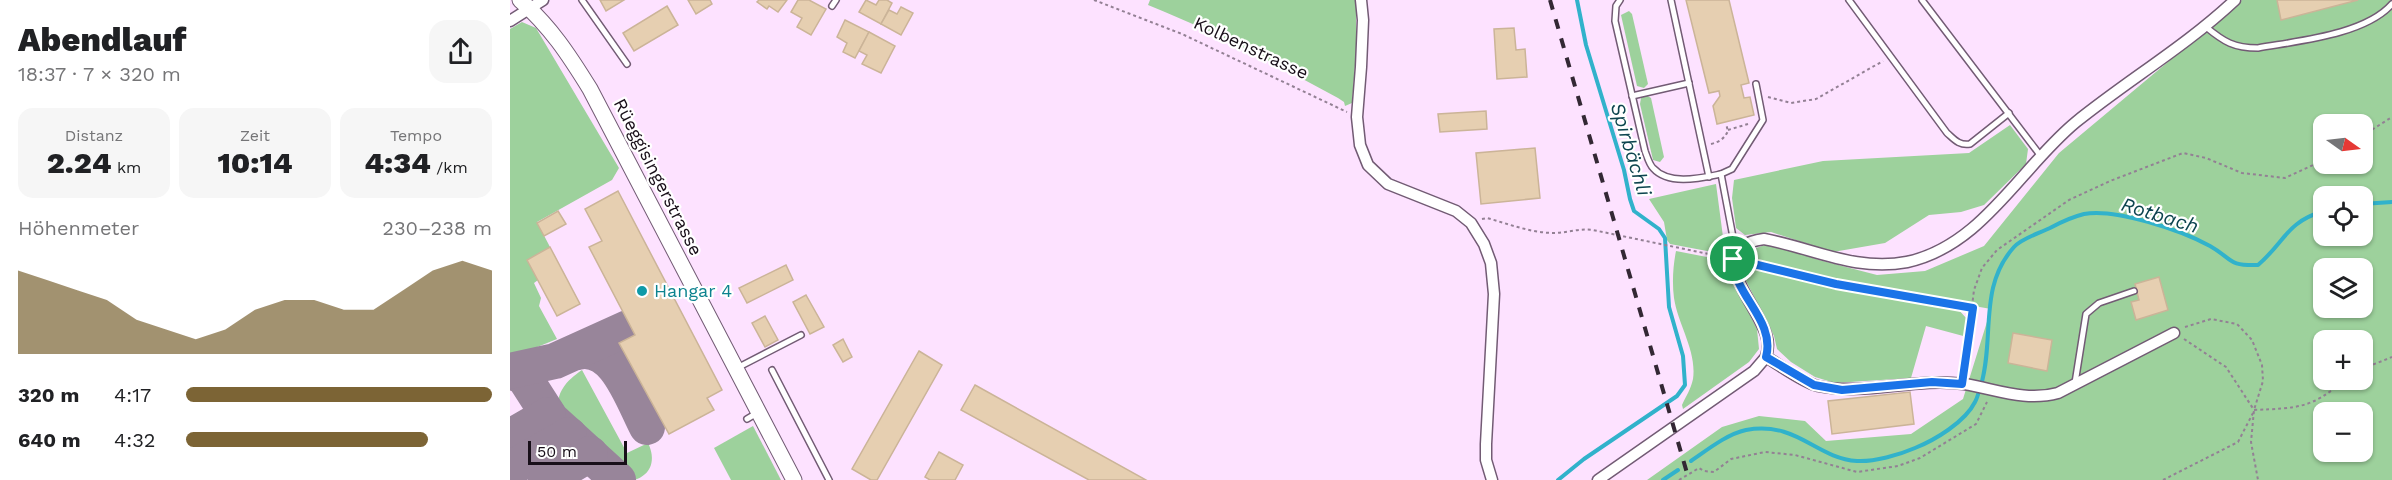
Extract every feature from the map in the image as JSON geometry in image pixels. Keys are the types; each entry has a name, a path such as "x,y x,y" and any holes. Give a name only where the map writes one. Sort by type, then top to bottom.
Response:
{"street":[{"path":"1361,0 1362,67 1357,117 1360,145 1368,165 1388,184 1456,211 1471,223 1484,244 1491,263 1494,294 1486,460 1492,480"},
{"path":"1598,480 1754,370 1766,357 1768,340 1764,328 1735,274 1735,256 1754,241 1764,239 1833,259 1862,264 1890,264 1925,257 1948,246 1970,231 2040,155 2076,122 2206,27 2235,0"},
{"path":"510,21 532,3"},
{"name":"Rüeggisingerstrasse","path":"532,3 563,45 590,89 735,369 753,416 795,480"},
{"path":"1766,357 1814,385 1842,390 1932,382 1963,384 1992,391 2037,397 2058,393 2174,333"}],"lane":[{"path":"582,0 627,64"},
{"path":"832,6 836,0"},
{"path":"1620,0 1616,6 1615,21 1645,151 1652,167 1665,177 1696,180 1732,169 1763,120 1756,84"},
{"path":"1671,0 1709,177"},
{"path":"1849,0 1956,142 1964,145 1970,144 2009,113"},
{"path":"1922,0 2040,155"},
{"path":"2206,27 2224,42 2247,48 2258,48 2341,32 2367,21 2392,4"},
{"path":"1632,96 1689,83"},
{"path":"1721,174 1735,256"},
{"path":"2074,383 2086,314 2099,303 2134,291"},
{"path":"735,369 801,335"},
{"path":"772,370 829,480"}],"path":[{"name":"Kolbenstrasse","path":"1094,0 1182,34 1357,117"},
{"path":"1759,99 1771,97 1791,103 1816,99 1891,57"},
{"path":"2373,129 2392,117"},
{"path":"1726,124 1728,129"},
{"path":"1703,146 1719,142 1728,129 1745,125"},
{"path":"1963,384 1973,308 1982,268 1997,250 2069,200 2110,181 2183,153 2206,158 2242,173 2286,178 2313,165"},
{"path":"1471,223 1487,218 1535,231 1555,233 1581,229 1673,247 1735,256 1836,284 1973,308"},
{"path":"2163,480 2238,442 2254,410 2263,381 2262,365 2252,340 2237,324 2211,319 2174,333"},
{"path":"2174,333 2226,367 2254,410 2251,442 2258,480"},
{"path":"2373,365 2392,357"},
{"path":"2254,410 2300,408 2333,390"},
{"path":"1679,480 1699,468 1713,472 1731,459 1765,452 1795,455 1857,472 1898,466 1920,458 1977,423 1992,391"}],"green space":[{"path":"1150,0 1356,0 1356,53 1352,103 1345,106 1344,102 1338,98 1268,60 1148,5"},
{"path":"2242,0 2392,0 2392,480 1647,480 1722,427 1759,416 1805,421 1826,441 1911,434 1963,399 1991,309 1822,279 1744,258 1756,248 1765,245 1782,248 1877,275 1925,271 1984,246 2059,153"},
{"path":"1629,11 1632,14 1648,84 1644,88 1637,86 1621,15"},
{"path":"522,22 536,28 619,168 612,180 537,222 550,247 527,260 538,280 534,283 541,298 539,306 557,339 510,358 510,29"},
{"path":"1646,95 1651,98 1664,157 1660,162 1653,160 1640,104 1641,98"},
{"path":"2010,125 2028,149 2026,164 1984,205 1961,212 1929,215 1885,243 1833,252 1771,232 1745,235 1736,228 1732,198 1734,180 1823,161 1969,153"},
{"path":"1716,184 1725,252 1723,254 1670,244 1667,240 1664,222 1649,199"},
{"path":"1676,251 1717,259 1723,263 1757,329 1759,349 1749,362 1683,409 1682,405 1693,379 1693,369 1690,348 1674,298 1673,274"},
{"path":"1742,265 1825,286 1956,307 1968,320 1967,337 1926,326 1911,378 1835,383 1815,377 1791,362 1777,349 1774,336 1742,273 1745,271"},
{"path":"582,370 627,453 648,443 652,455 651,466 640,478 634,480 558,412 560,393 571,378"},
{"path":"753,426 781,480 731,480 714,448"}],"building":[{"path":"600,0 624,0 606,11"},
{"path":"688,0 710,0 712,4 696,14"},
{"path":"759,0 787,0 778,12 769,6 767,9 757,2"},
{"path":"798,0 809,0 826,9 811,35 797,27 802,18 791,12"},
{"path":"866,0 876,5 879,0 892,3 881,24 859,12"},
{"path":"1686,0 1729,0 1749,83 1741,85 1744,98 1750,97 1754,115 1717,124 1713,106 1720,96 1719,91 1709,93"},
{"path":"2277,0 2358,0 2281,20"},
{"path":"667,6 678,25 634,51 623,33"},
{"path":"901,7 913,13 901,35 881,24 889,10 897,14"},
{"path":"845,20 869,32 855,58 843,52 847,43 837,37"},
{"path":"1514,28 1516,50 1525,49 1527,77 1497,79 1494,29"},
{"path":"869,32 895,46 881,73 862,64 867,55 859,51"},
{"path":"1486,111 1487,129 1440,132 1438,114"},
{"path":"1535,148 1540,198 1481,204 1476,153"},
{"name":"Hangar 4","path":"618,191 722,390 707,398 714,410 669,434 619,343 635,335 589,247 602,241 585,209"},
{"path":"558,211 566,224 544,236 537,223"},
{"path":"550,247 580,304 557,316 527,260"},
{"path":"786,265 793,280 747,303 739,288"},
{"path":"2159,277 2168,310 2136,320 2131,302 2139,300 2135,284"},
{"path":"806,295 824,327 810,334 793,302"},
{"path":"765,316 778,340 765,347 752,323"},
{"path":"2013,333 2052,340 2047,371 2008,363"},
{"path":"843,339 852,357 843,362 833,345"},
{"path":"919,351 942,365 877,480 871,480 852,469"},
{"path":"975,385 1146,480 1089,480 961,410"},
{"path":"1910,392 1914,424 1832,434 1828,401"},
{"path":"939,452 963,465 955,480 930,480 925,477"}],"waterway":[{"name":"Spirbächli","path":"1558,480 1584,459 1677,396 1685,385 1683,356 1669,307 1665,238 1659,229 1634,211 1586,45 1577,0"},
{"name":"Rotbach","path":"2373,203 2392,202"},
{"name":"Rotbach","path":"1691,461 1724,439 1746,430 1779,431 1793,435 1829,454 1857,461 1909,451 1940,435 1957,423 1977,398 1985,367 1991,296 2003,262 2014,247 2022,241 2071,218 2097,213 2130,217 2166,227 2198,240 2235,263 2258,265 2294,227 2313,215"},
{"name":"Rotbach","path":"1663,480 1678,470"}],"taxiway":[{"path":"510,371 555,361 628,328"},
{"path":"577,352 590,351 602,356 612,364 629,389 647,427"},
{"path":"510,371 524,377 551,419 618,480"},
{"path":"510,437 548,415"},
{"path":"510,469 569,435"},
{"path":"546,480 590,454"}],"railway":[{"path":"1550,0 1689,480"}],"place":[{"name":"Hangar 4","path":"642,291"}],"route":[{"path":"1733,259 1836,284 1973,308 1962,384 1932,382 1842,390 1814,385 1766,357 1768,340 1764,328 1735,274 1733,259"}]}
